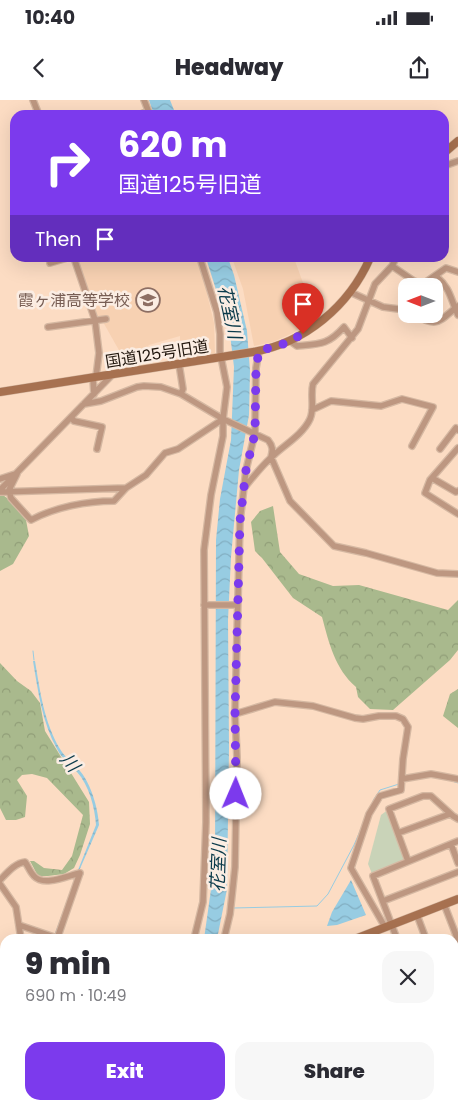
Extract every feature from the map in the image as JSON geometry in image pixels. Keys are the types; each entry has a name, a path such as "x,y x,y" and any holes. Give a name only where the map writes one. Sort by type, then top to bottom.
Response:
{"street":[{"path":"75,262 95,320 99,353 94,377 94,394"},
{"path":"195,934 203,902 206,832 204,550 223,436 227,387 217,312 201,262"},
{"name":"国道125号旧道","path":"0,392 256,352 290,341 328,316 350,292 368,262"},
{"path":"244,488 271,457 303,430 312,410 311,391 313,384 352,338 360,325 375,284 394,262"},
{"path":"392,266 414,281 423,284 446,268 458,272"},
{"path":"436,276 445,284 458,315"},
{"path":"350,292 383,307 398,309"},
{"path":"443,316 456,307"},
{"path":"48,327 106,319"},
{"path":"290,341 297,346 320,344 333,339 344,327 352,338"},
{"path":"225,934 230,914 235,867 237,757 235,714 240,521 252,432 256,352"},
{"path":"179,364 181,394"},
{"path":"0,491 112,375"},
{"path":"84,404 144,386 161,387 181,394 225,420 268,440 272,444 271,457 290,501 334,546 437,573 458,574"},
{"path":"312,410 331,401 381,406 402,399 433,407 412,446"},
{"path":"71,417 74,421 102,427 97,449"},
{"path":"17,474 10,492 11,498 31,520 44,513 70,507 97,501 114,501 126,488 146,475 165,453 178,449 225,420"},
{"path":"440,449 456,428 458,430"},
{"path":"458,448 432,478 425,493 458,514"},
{"path":"0,480 17,474"},
{"path":"432,478 456,492 458,491"},
{"path":"0,491 126,488"},
{"path":"204,605 237,605"},
{"path":"235,714 275,702 313,706 363,719 379,716 396,716 403,720 408,727 401,790 380,796 368,814 351,868 394,934"},
{"path":"402,779 431,774 458,779"},
{"path":"408,861 389,809 423,796 431,796 458,819"},
{"path":"398,833 450,814"},
{"path":"389,926 383,901 373,876 458,841"},
{"path":"451,844 458,863"},
{"path":"0,880 23,862 25,862 34,876 41,880 53,880 80,873 58,934"},
{"path":"383,901 458,872"},
{"path":"0,884 16,907 20,934"},
{"path":"373,934 458,899"},
{"path":"444,904 456,934"},
{"path":"417,915 424,934"},
{"path":"19,925 45,934"}],"shaded area":[{"name":"霞ヶ浦高等学校","path":"74,262 197,262 214,323 215,354 180,361 180,336 149,345 131,367 124,368 120,352 103,322 94,318"},
{"path":"233,262 295,262 315,316 293,333 273,342 254,346 243,289"}],"green space":[{"path":"0,493 7,498 26,520 29,536 13,564 0,571"},
{"path":"273,506 280,552 299,574 333,586 359,585 448,610 458,600 458,650 450,660 393,710 370,709 358,697 356,687 338,664 322,617 293,598 255,551 251,522 260,511"},
{"path":"0,663 17,681 31,691 40,703 45,731 89,802 90,824 80,855 74,868 64,874 38,876 30,861 34,861 44,868 62,870 72,856 83,815 47,778 32,774 22,775 17,780 27,796 25,817 16,820 6,820 0,808"},
{"path":"458,689 458,728 443,716 450,694"},
{"path":"389,809 408,861 373,876 368,864 381,815"}],"water":[{"path":"149,100 170,100 174,110 152,110"},
{"name":"花室川","path":"207,262 229,262 247,331 250,371 249,415 239,470 231,557 228,620 227,889 218,934 205,934 215,861 216,540 220,499 231,440 234,367 230,334"},
{"path":"33,661 35,661 43,706 50,728 62,752 78,768 91,789 99,825 79,871 58,934 55,934 96,825 93,804 85,783 59,753 52,739 41,706"},
{"path":"351,880 366,915 337,925 327,926 332,912"}],"waterway":[{"name":"川","path":"33,651 34,660"},
{"path":"449,780 458,783"},
{"path":"234,908 317,906 328,894 380,790 399,784"}],"place":[{"name":"霞ヶ浦高等学校","path":"148,300"}],"route":[{"path":"236,794 235,714 240,521 246,470 255,433 256,368 259,351 283,344 303,334"}]}
